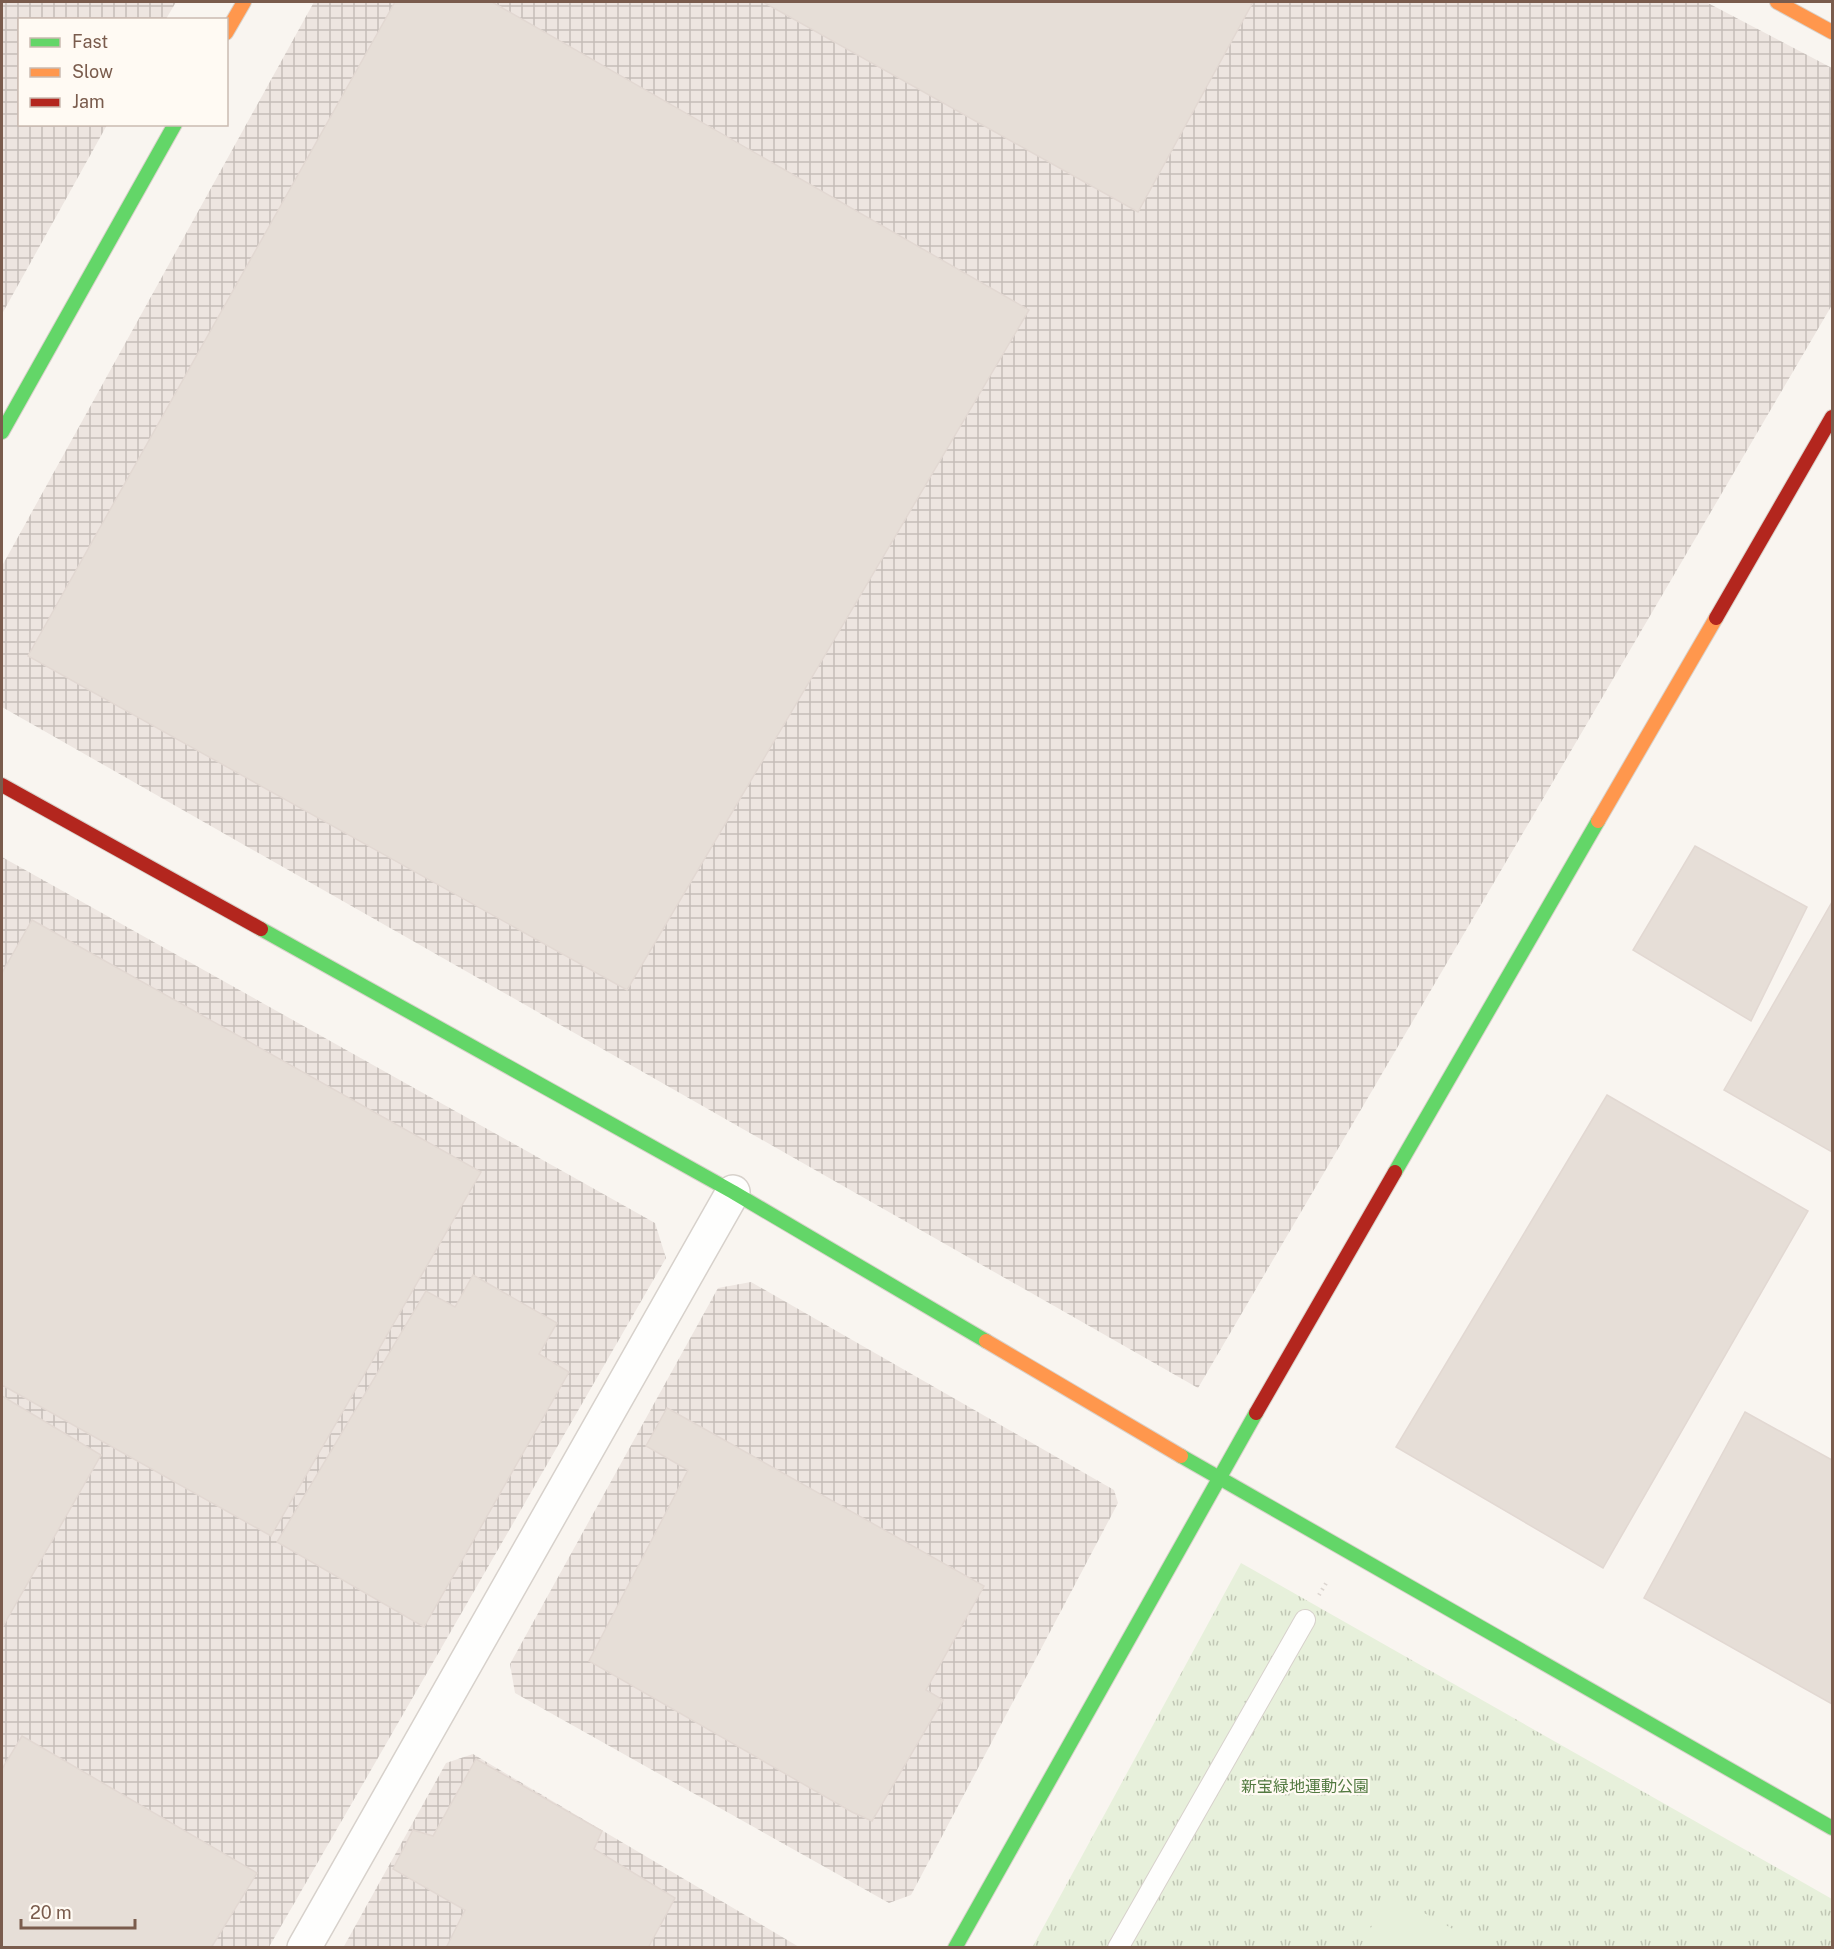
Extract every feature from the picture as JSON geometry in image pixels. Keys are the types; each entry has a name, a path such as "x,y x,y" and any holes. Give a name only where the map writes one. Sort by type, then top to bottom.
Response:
{"street":[{"path":"228,30 244,2"},
{"path":"1777,2 1833,32"},
{"path":"2,432 174,126"},
{"path":"955,1947 1218,1478 1833,417"},
{"path":"2,785 733,1192 1344,1551 1833,1828"},
{"path":"304,1947 733,1192"}],"lane":[{"path":"1118,1947 1305,1620"}],"path":[{"path":"1305,1620 1344,1551"}],"shaded area":[{"path":"2,2 176,2 167,18 18,18 18,126 106,126 2,314"},
{"path":"314,2 1706,2 1832,68 1832,305 1198,1388 2,707 2,566"},
{"path":"2,857 655,1223 666,1258 269,1947 2,1947"},
{"path":"751,1282 1114,1490 1118,1503 911,1895 889,1903 515,1693 510,1664 718,1288"},
{"path":"473,1754 799,1947 343,1948 446,1763"}],"green space":[{"name":"新宝緑地運動公園","path":"1241,1563 1832,1899 1832,1947 1032,1948"},
{"path":"1390,1894 1485,1947 1360,1947"}],"building":[{"path":"395,2 492,2 1029,310 627,990 28,656"},
{"path":"763,2 1253,2 1138,212"},
{"path":"1695,846 1807,907 1751,1021 1633,950"},
{"path":"1832,902 1832,1152 1724,1090"},
{"path":"32,920 481,1172 271,1536 2,1385 2,973"},
{"path":"1607,1095 1808,1211 1603,1568 1396,1447"},
{"path":"473,1275 557,1323 539,1354 569,1372 424,1627 277,1542 426,1291 455,1307"},
{"path":"2,1396 101,1455 2,1628"},
{"path":"667,1408 984,1586 926,1690 943,1700 872,1821 852,1812 589,1661 688,1470 646,1446"},
{"path":"1745,1412 1832,1460 1832,1704 1644,1598"},
{"path":"22,1736 257,1873 211,1948 2,1948 2,1769"},
{"path":"476,1759 602,1831 594,1849 675,1898 648,1948 446,1948 465,1910 393,1869 413,1830 433,1836"}],"traffic: fast":[{"path":"2,432 174,126"},
{"path":"1395,1172 1598,821"},
{"path":"261,929 733,1192 986,1341"},
{"path":"955,1948 1256,1413"},
{"path":"1181,1456 1832,1828"}],"traffic: slow":[{"path":"228,30 244,2"},
{"path":"1777,2 1832,32"},
{"path":"1598,821 1716,618"},
{"path":"986,1341 1181,1456"}],"traffic: jam":[{"path":"1716,618 1832,417"},
{"path":"2,785 261,929"},
{"path":"1256,1413 1395,1172"}]}
